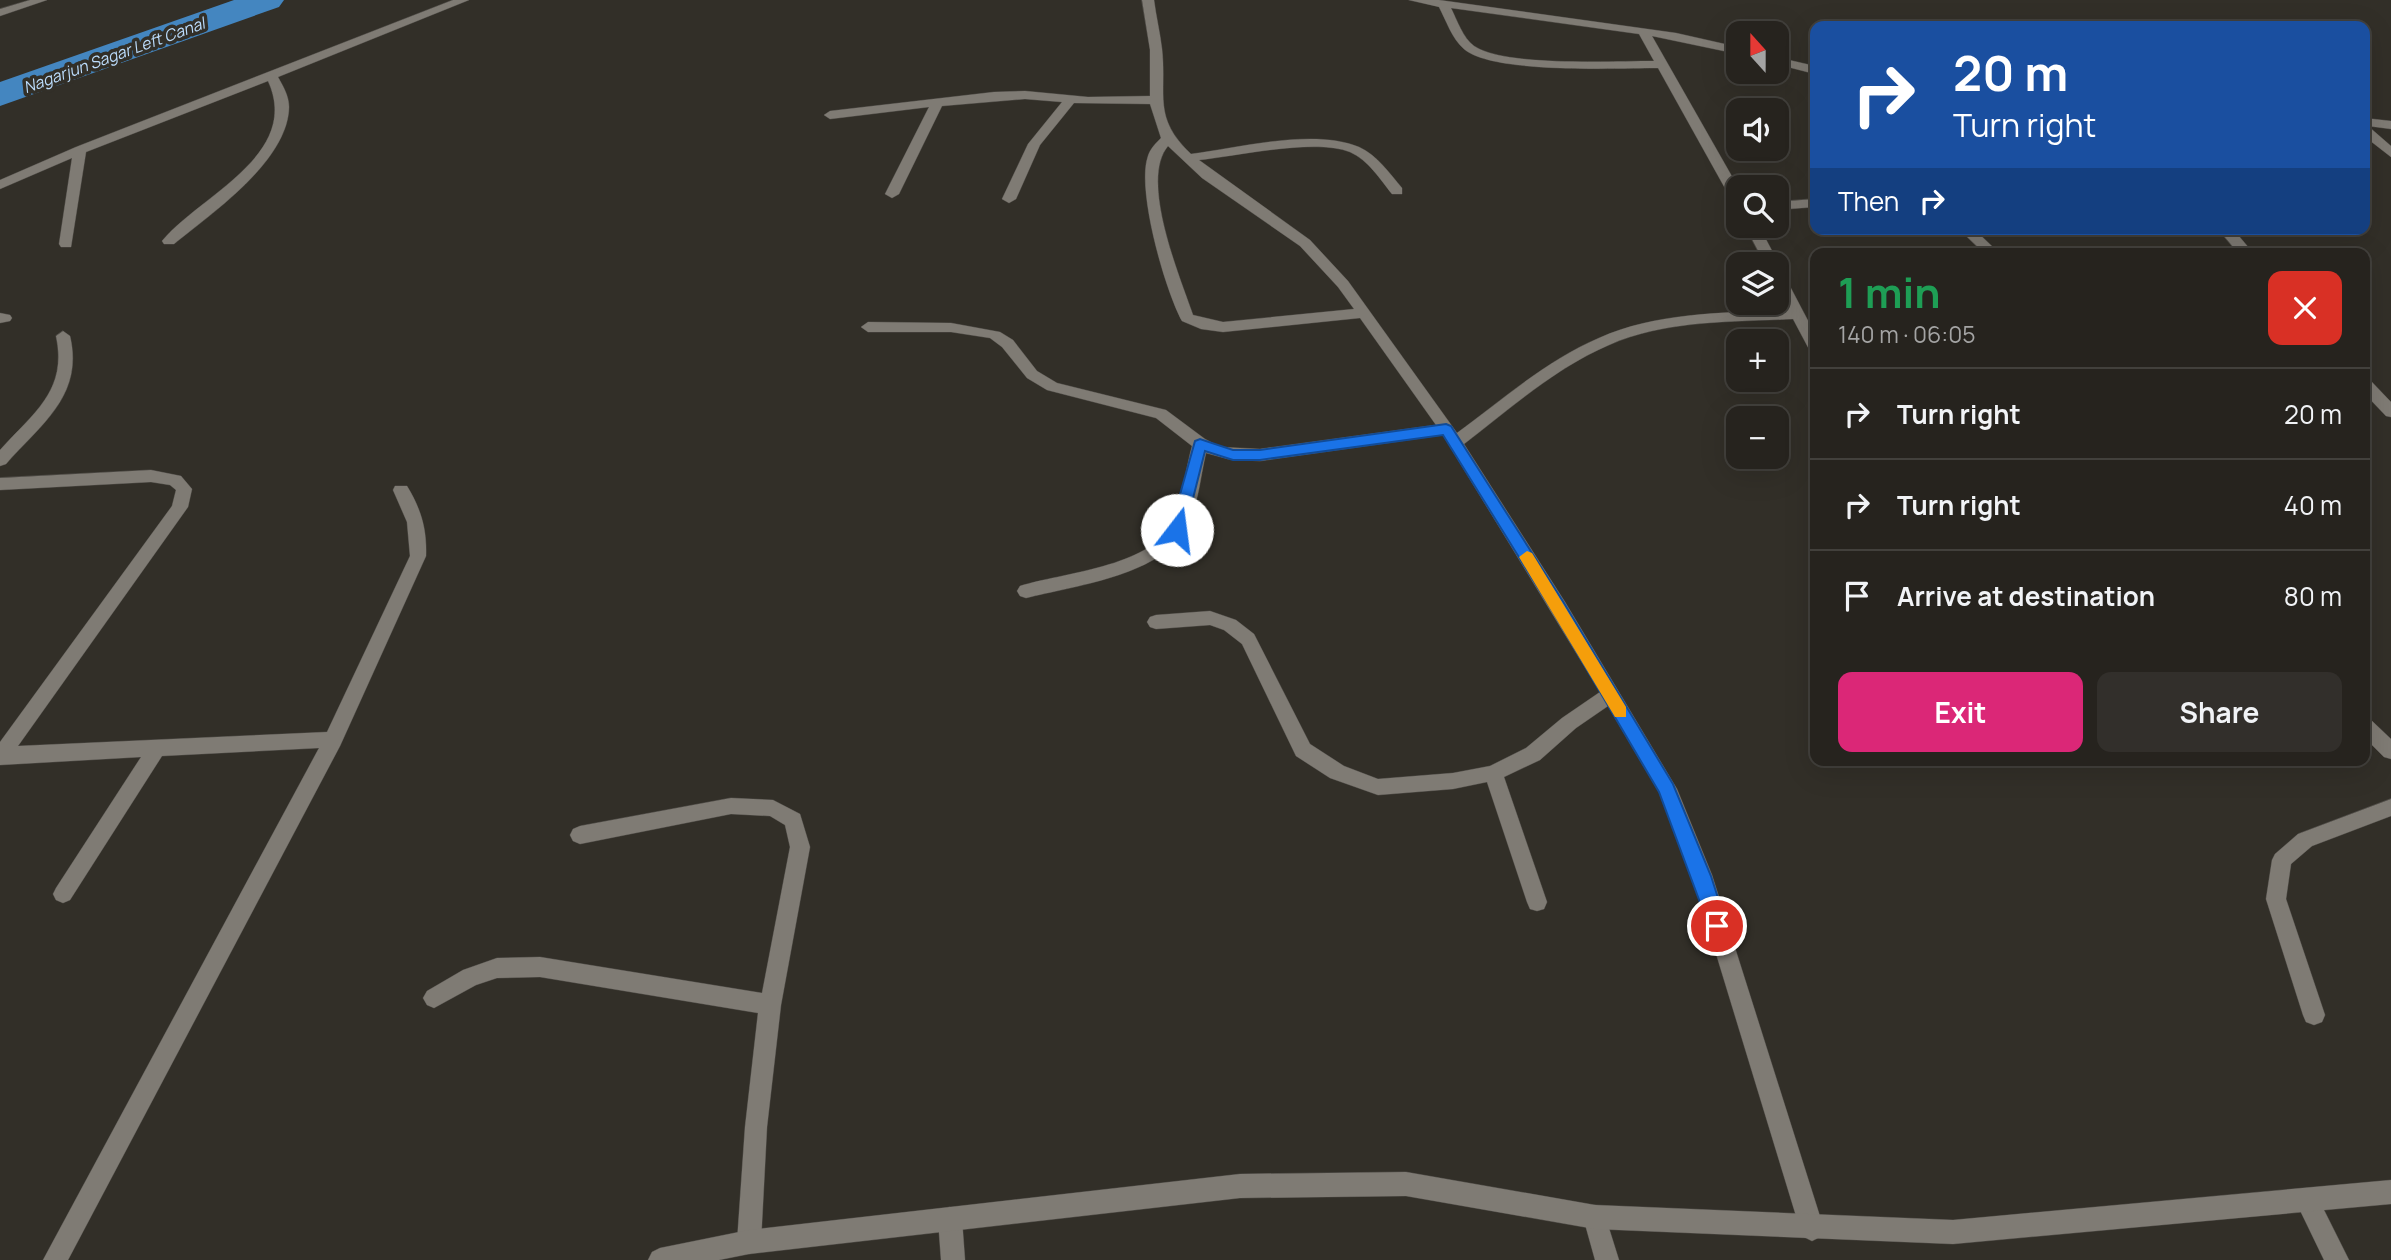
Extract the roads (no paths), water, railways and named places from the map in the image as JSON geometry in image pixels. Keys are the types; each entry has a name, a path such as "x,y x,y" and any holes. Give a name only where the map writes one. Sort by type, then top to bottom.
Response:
{"street":[{"path":"0,13 41,0"},
{"path":"0,184 80,149 463,0"},
{"path":"1148,0 1156,50 1156,100 1167,138 1206,175 1305,243 1343,284 1451,436 1667,789 1702,876 1812,1228"},
{"path":"1415,0 1643,31 1726,48"},
{"path":"1444,5 1469,49 1483,55 1520,61 1662,64"},
{"path":"1643,31 1726,178"},
{"path":"1789,63 1810,69"},
{"path":"169,241 247,176 267,150 283,105 271,74"},
{"path":"831,116 1025,95 1071,99 1156,100"},
{"path":"1009,199 1034,144 1071,99"},
{"path":"892,194 938,103"},
{"path":"2370,123 2391,125"},
{"path":"2370,134 2391,153"},
{"path":"1167,138 1154,154 1152,176 1158,230 1187,318 1201,324 1223,327 1364,313"},
{"path":"1188,158 1298,145 1334,145 1354,149 1369,160 1398,191"},
{"path":"66,244 80,149"},
{"path":"1789,205 1810,203"},
{"path":"1973,235 1987,248"},
{"path":"1789,298 1810,339"},
{"path":"868,327 976,330 997,335 1010,346 1024,369 1057,389 1162,414 1200,444 1233,455 1260,455 1451,436 1604,341 1674,323 1797,314"},
{"path":"0,460 51,402 66,375 68,357 63,336"},
{"path":"2370,389 2391,412"},
{"path":"1026,591 1135,561 1165,546 1177,530 1200,444"},
{"path":"0,484 150,476 175,480 184,489 180,507 1,756"},
{"path":"55,1260 333,740 418,556 419,531 414,510 401,490"},
{"path":"1156,622 1210,618 1230,625 1248,639 1303,750 1337,772 1378,787 1452,781 1493,773 1533,754 1569,723 1611,695"},
{"path":"2370,730 2391,751"},
{"path":"1,756 333,740"},
{"path":"63,894 156,749"},
{"path":"1493,773 1537,901"},
{"path":"580,835 731,806 773,808 793,820 800,847 770,1006 756,1127 749,1242"},
{"path":"2314,1015 2276,899 2282,860 2305,840 2391,807"},
{"path":"434,998 470,976 497,968 540,967 770,1006"},
{"path":"660,1260 749,1242 1240,1186 1406,1184 1595,1217 1952,1233 2391,1192"},
{"path":"2307,1200 2337,1260"},
{"path":"1595,1217 1607,1260"},
{"path":"950,1219 953,1260"}],"waterway":[{"name":"Nagarjun Sagar Left Canal","path":"0,95 267,0"}]}
